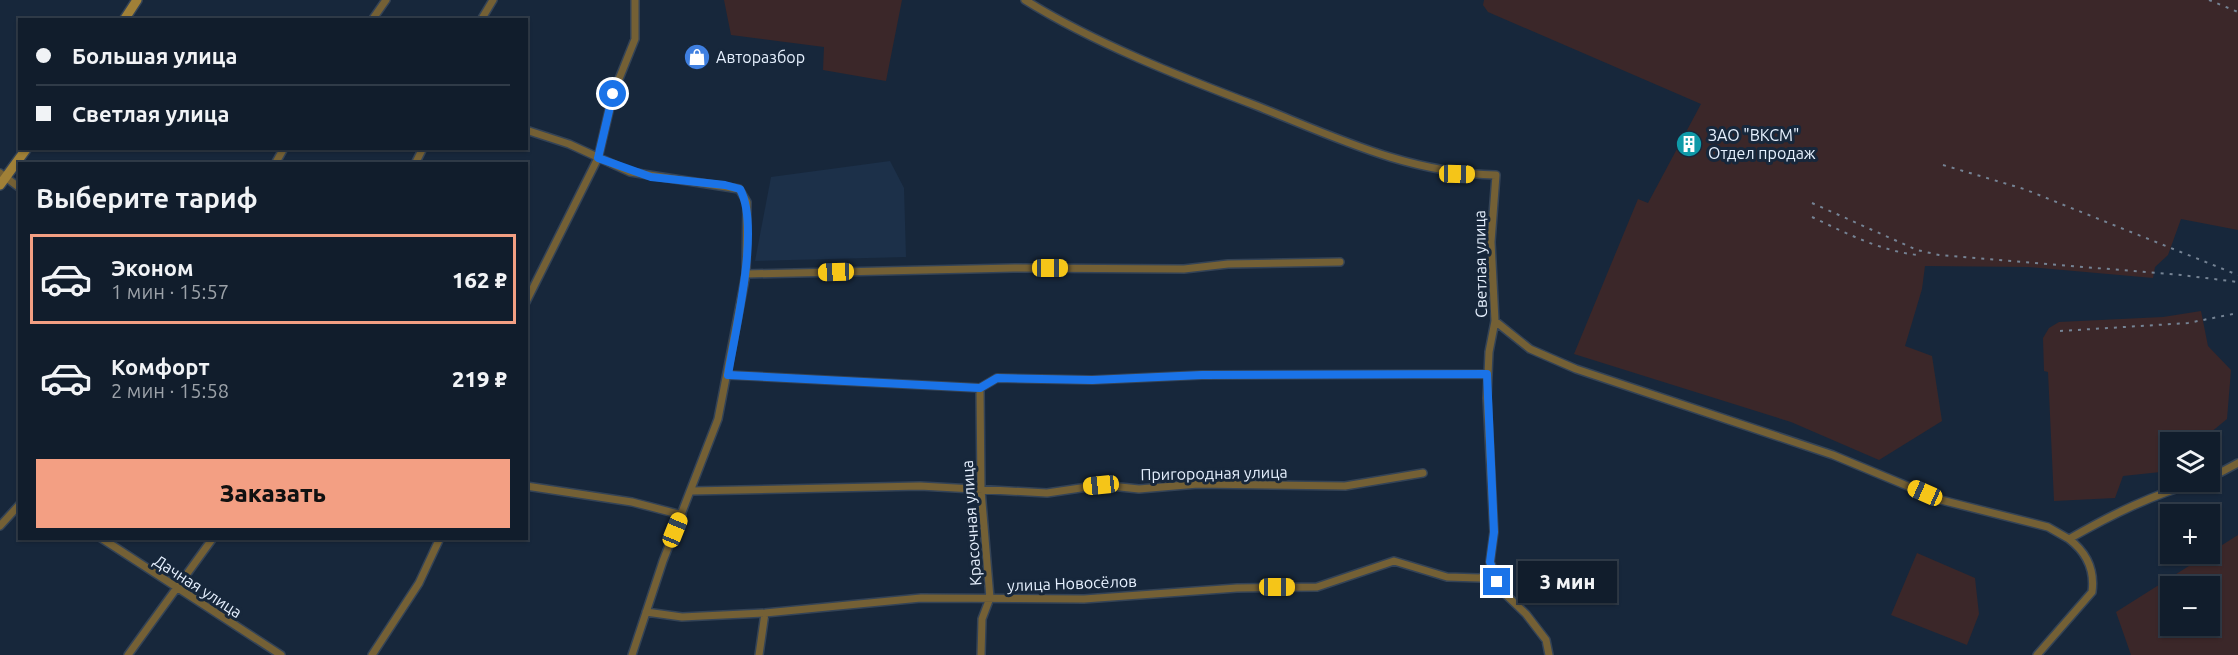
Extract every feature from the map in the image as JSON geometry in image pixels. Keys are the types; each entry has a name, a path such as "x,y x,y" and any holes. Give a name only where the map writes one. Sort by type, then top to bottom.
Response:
{"main road":[{"path":"124,18 137,0"},
{"path":"2,179 25,150"}],"street":[{"path":"373,18 386,0"},
{"path":"482,18 493,0"},
{"path":"528,298 598,158 613,94 635,39 635,0"},
{"name":"Светлая улица","path":"1025,0 1071,26 1208,87 1379,154 1416,166 1457,174 1496,175 1491,242 1495,321 1487,374 1494,532 1490,562 1492,572"},
{"path":"528,131 569,144 598,158 651,177 725,185 740,189 747,202 746,274 718,419 681,515 632,655"},
{"path":"2,179 18,188"},
{"path":"746,274 1014,268 1184,269 1228,264 1340,262"},
{"path":"1495,321 1530,349 1576,369 1833,455 1941,500 2038,524 2069,539 2083,551 2088,560 2093,584 2092,592 2037,655"},
{"path":"728,375 980,388 997,378 1092,380 1202,375 1487,374"},
{"name":"Красочная улица","path":"980,388 981,489 990,598 982,619 981,655"},
{"path":"2220,473 2238,463"},
{"name":"Пригородная улица","path":"691,491 920,486 1047,493 1101,485 1139,489 1198,484 1345,486 1423,473"},
{"path":"528,486 632,502 681,515"},
{"path":"2069,539 2101,520 2164,492"},
{"path":"0,526 18,506"},
{"name":"Дачная улица","path":"104,540 176,589 281,655"},
{"path":"128,655 212,540"},
{"path":"372,655 419,583 439,540"},
{"name":"улица Новосёлов","path":"646,612 682,617 765,613 921,598 1084,599 1237,588 1317,587 1394,561 1447,577 1480,578 1492,572"},
{"path":"1492,572 1502,591 1526,614 1546,640 1549,655"},
{"path":"759,655 765,613"}],"shaded area":[{"path":"724,0 902,0 886,81 823,70 824,47 731,35"},
{"path":"1484,0 2238,0 2238,230 2181,219 2168,255 2155,267 2153,278 2028,267 1925,266 1922,289 1905,346 1932,356 1942,421 1879,460 1791,422 1574,354 1638,199 1648,203 1701,104 1488,12 1483,5"},
{"path":"890,161 904,188 906,257 755,261 771,177"},
{"path":"2201,311 2208,346 2231,370 2227,419 2211,432 2160,432 2160,472 2123,476 2115,498 2054,501 2048,372 2044,371 2043,338 2049,328 2059,322 2163,317"},
{"path":"2238,535 2238,655 2131,655 2116,612 2160,584 2160,636 2220,636 2220,576 2173,576 2192,564 2220,564 2220,546"},
{"path":"1917,553 1975,578 1979,614 1967,645 1891,615"}],"railway":[{"path":"2209,0 2238,12"},
{"path":"1943,165 2024,189 2238,275"},
{"path":"1812,203 1917,250 1939,255 2181,275 2238,282"},
{"path":"1812,217 1890,250 1918,255"},
{"path":"2060,331 2188,323 2238,313"}],"place":[{"name":"Авторазбор","path":"697,57"},
{"name":"ЗАО \"ВКСМ\" Отдел продаж","path":"1689,144"}],"route":[{"path":"613,94 598,158 630,172 651,177 725,185 740,189 747,202 746,274 728,375 980,388 997,378 1092,380 1202,375 1487,374 1494,532 1490,562 1497,582"}]}
